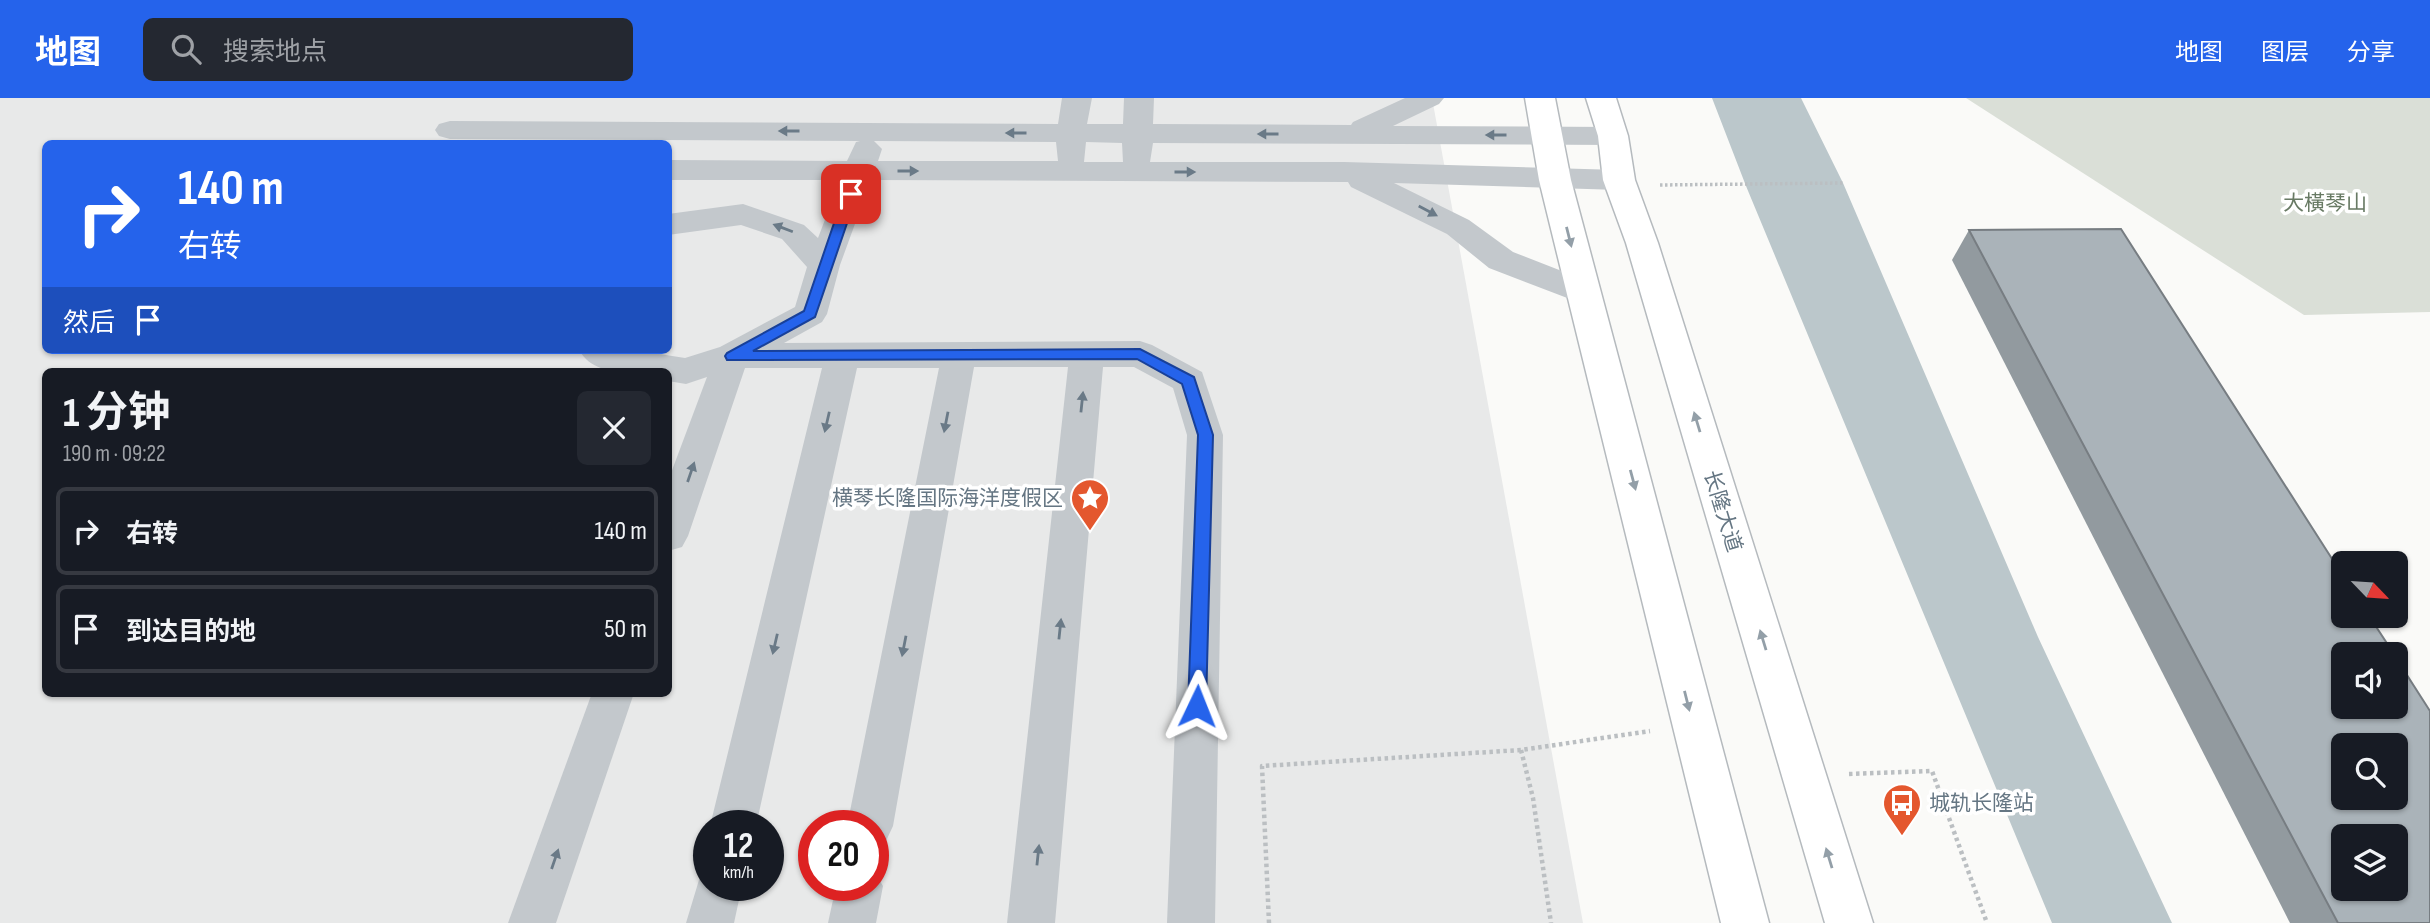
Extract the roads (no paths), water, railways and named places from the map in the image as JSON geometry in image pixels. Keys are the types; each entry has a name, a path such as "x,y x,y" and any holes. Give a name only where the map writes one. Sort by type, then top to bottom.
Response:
{"main road":[{"path":"1540,98 1555,180 1745,923"},
{"name":"长隆大道","path":"1601,98 1613,136 1619,183 1642,243 1849,923"}],"lane":[{"path":"1071,171 1071,133 1077,98"},
{"path":"1136,172 1139,98"},
{"path":"1350,134 1429,98"},
{"path":"450,130 656,137 873,132 1613,136"},
{"path":"672,369 687,371 732,356 810,314 824,265 873,132"},
{"path":"672,170 1344,172 1619,183"},
{"path":"1344,172 1458,227 1501,260 1583,292"},
{"path":"672,224 743,214 793,232 824,265"},
{"path":"603,354 611,359 668,368"},
{"path":"1031,923 1087,354"},
{"path":"732,356 1140,354 1189,381 1205,435 1191,923"},
{"path":"873,810 959,355"},
{"path":"672,525 732,356"},
{"path":"737,810 842,356"},
{"path":"532,923 612,697"},
{"path":"710,923 715,901"},
{"path":"852,923 856,901"}],"place":[{"name":"横琴长隆国际海洋度假区","path":"1090,532"},
{"name":"城轨长隆站","path":"1902,837"}],"park label":[{"name":"大橫琴山","path":"2325,203"}]}
